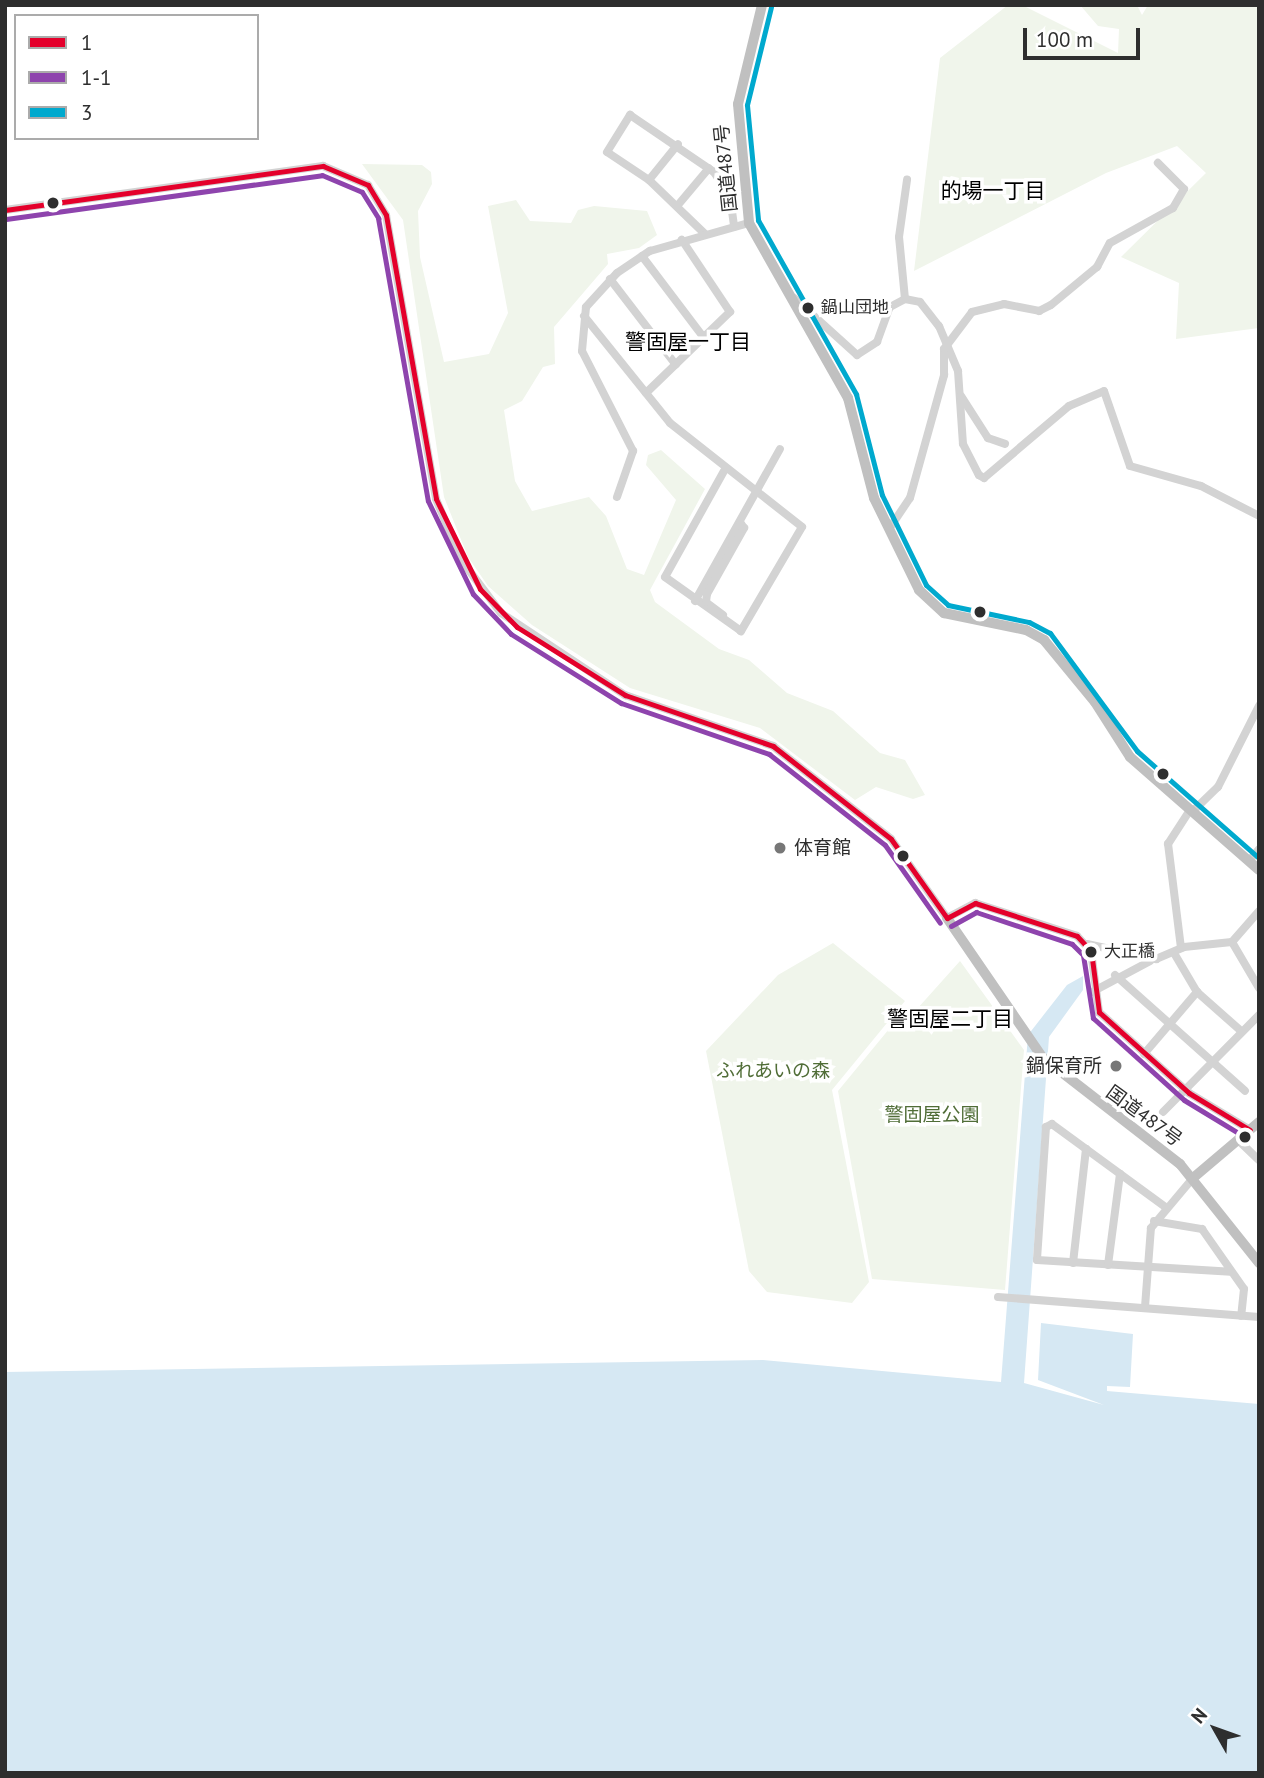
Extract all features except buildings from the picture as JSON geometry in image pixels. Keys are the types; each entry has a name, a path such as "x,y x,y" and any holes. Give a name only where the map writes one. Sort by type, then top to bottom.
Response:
{"highway":[{"name":"国道487号","path":"762,5 738,104 749,223 848,398 874,498 926,600 944,613 1026,630 1044,640 1096,702 1130,757 1259,870"},
{"name":"国道487号","path":"947,918 1023,1032 1057,1073 1193,1178 1259,1263"},
{"path":"1193,1178 1254,1126"}],"street":[{"path":"705,234 678,205 649,180 607,152 630,115 678,144 709,168 730,197 734,227"},
{"path":"649,180 678,144"},
{"path":"889,529 910,498 944,375 940,356 972,312 1004,304 1039,311 1051,306 1097,267 1110,243 1173,208 1184,189 1158,163"},
{"path":"5,210 323,166 368,185 386,215 436,499 480,589 517,627 625,695 773,746 891,839 947,918 975,904 1055,927 1087,944 1156,959"},
{"path":"678,205 709,168"},
{"path":"905,299 899,237 907,180"},
{"path":"617,497 633,451 582,351 584,316 610,279 642,256 682,240 749,223"},
{"path":"646,393 704,338 731,307 682,240"},
{"path":"642,256 704,338"},
{"path":"610,279 676,365"},
{"path":"787,292 857,355 874,345 890,307 905,299 920,302 949,344 961,396 967,463 984,478 1069,405 1104,391 1130,466 1201,486 1259,516"},
{"path":"584,316 646,393 724,471 802,527 741,631 733,628 665,577 724,471"},
{"path":"961,396 988,438 1004,444"},
{"path":"695,601 780,449"},
{"path":"733,628 706,602 744,528 740,522"},
{"path":"1241,1030 1197,992 1177,950 1168,844 1191,811 1217,787 1257,717 1259,706"},
{"path":"1248,861 1259,849"},
{"path":"1092,992 1115,975 1177,950 1232,942 1259,911"},
{"path":"1232,942 1259,988"},
{"path":"1087,944 1092,992 1098,1012 1184,1090 1254,1126"},
{"path":"1115,975 1245,1091"},
{"path":"1144,1054 1197,992"},
{"path":"1163,1112 1241,1030 1259,1015"},
{"path":"1164,1206 1052,1124 1046,1126 1037,1260 1148,1269 1231,1272"},
{"path":"1238,1140 1259,1160"},
{"path":"1073,1263 1086,1149"},
{"path":"1108,1265 1119,1174"},
{"path":"1145,1307 1154,1222 1164,1206 1193,1178"},
{"path":"1154,1222 1202,1229 1244,1289 1241,1316"},
{"path":"1001,1297 1259,1317"}],"green space":[{"path":"1008,5 1022,5 1118,53 1119,29 1098,26 1080,5 1137,5 1142,15 1148,5 1259,5 1259,328 1176,339 1179,283 1121,257 1206,173 1177,146 1106,173 914,271 940,58"},
{"path":"362,164 422,165 431,172 432,184 418,211 420,257 444,362 489,354 508,313 488,206 516,200 530,221 571,223 578,210 594,206 647,211 657,235 639,248 607,254 608,264 554,327 555,364 543,367 522,401 504,410 515,481 532,511 589,497 606,516 627,569 644,575 676,500 646,465 648,455 661,450 705,489 650,590 655,602 719,649 749,660 787,693 833,711 880,753 905,760 925,795 913,799 876,787 855,800 760,728 630,688 532,625 488,586 468,557 444,497 403,220"},
{"name":"ふれあいの森","path":"833,943 905,1001 832,1090 869,1282 852,1303 767,1292 749,1271 706,1051 778,975"},
{"name":"警固屋公園","path":"960,961 1024,1050 1005,1290 872,1279 838,1091 908,1006 917,1009"}],"water":[{"path":"1083,976 1083,990 1049,1037 1024,1383 1104,1405 1038,1380 1041,1323 1133,1334 1130,1387 1107,1386 1107,1391 1259,1404 1259,1773 5,1773 5,1372 763,1360 1001,1382 1028,1035 1067,985"}],"transit line":[{"name":"3","path":"771,7 747,105 758,220 856,394 882,495 926,585 948,605 1029,622 1050,633 1137,751 1259,858"},
{"name":"1","path":"5,210 323,166 368,185 386,215 436,499 480,589 517,627 625,695 773,746 891,839 947,918"},
{"name":"1-1","path":"6,219 322,175 362,192 378,218 428,501 473,594 511,634 621,703 769,754 885,845 940,923"},
{"name":"1","path":"947,918 975,903 1077,936 1091,951 1099,1012 1189,1093 1250,1130"},
{"name":"1-1","path":"951,926 976,912 1072,944 1083,955 1093,1018 1184,1100 1245,1137"}],"place":[{"name":"鍋山団地","path":"808,308"},
{"name":"体育館","path":"780,848"},
{"name":"大正橋","path":"1091,952"},
{"name":"鍋保育所","path":"1116,1066"}],"district":[{"name":"的場一丁目","path":"993,191"},
{"name":"警固屋一丁目","path":"688,342"},
{"name":"警固屋二丁目","path":"950,1019"}]}
